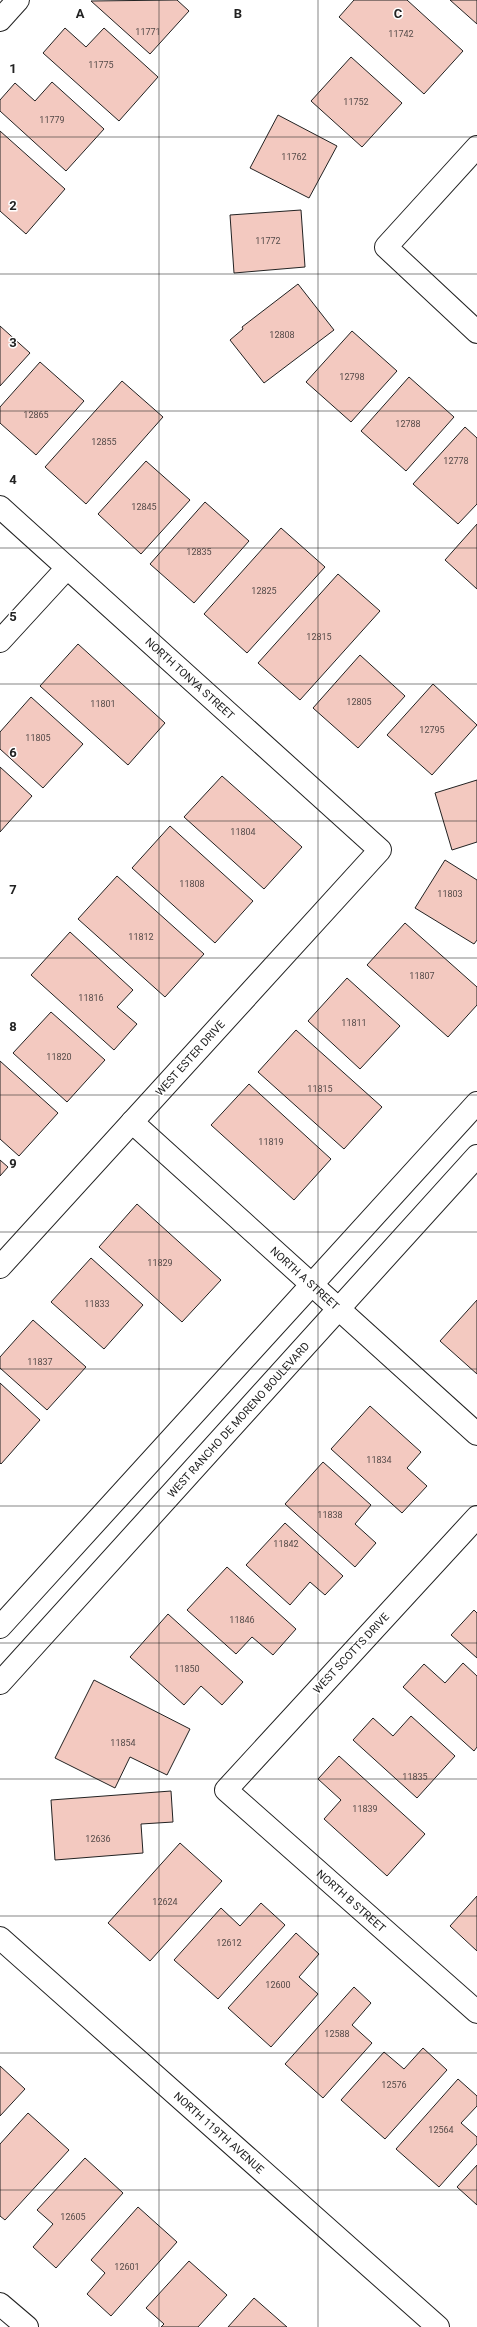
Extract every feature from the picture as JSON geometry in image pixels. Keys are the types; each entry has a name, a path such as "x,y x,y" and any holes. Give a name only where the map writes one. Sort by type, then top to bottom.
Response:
{"street":[{"path":"0,20 18,0"},
{"path":"477,147 386,247 477,332"},
{"name":"NORTH TONYA STREET","path":"0,507 380,850"},
{"path":"0,641 67,568"},
{"name":"WEST ESTER DRIVE","path":"0,1267 380,850"},
{"path":"0,1627 477,1103"},
{"name":"NORTH A STREET","path":"132,1122 477,1434"},
{"name":"WEST RANCHO DE MORENO BOULEVARD","path":"0,1683 477,1156"},
{"name":"WEST SCOTTS DRIVE","path":"226,1790 477,1517"},
{"name":"NORTH B STREET","path":"226,1790 477,2012"},
{"name":"NORTH 119TH AVENUE","path":"0,1938 438,2327"},
{"path":"0,2304 27,2327"}],"building":[{"path":"177,0 189,11 150,54 91,1"},
{"path":"354,0 407,0 463,51 424,94 339,17"},
{"path":"450,0 477,0 477,24"},
{"path":"65,28 86,47 104,28 158,77 119,121 43,53"},
{"path":"351,57 402,103 362,147 311,101"},
{"path":"52,82 104,129 66,171 0,111 0,100 15,83 35,101"},
{"path":"278,115 337,146 309,198 250,168"},
{"path":"0,131 65,189 26,234 0,211"},
{"path":"301,210 305,267 234,273 230,215"},
{"path":"298,284 334,330 264,383 230,340 243,329 242,327"},
{"path":"0,326 30,353 0,386"},
{"path":"352,331 397,371 351,422 306,382"},
{"path":"40,362 84,401 36,455 0,423 0,407"},
{"path":"409,377 454,417 406,471 361,431"},
{"path":"122,381 163,417 86,504 45,467"},
{"path":"465,427 477,438 477,504 458,524 413,484"},
{"path":"146,461 190,500 141,554 98,514"},
{"path":"205,502 249,541 194,603 150,564"},
{"path":"477,524 477,589 445,560"},
{"path":"281,528 325,567 247,653 204,614"},
{"path":"338,574 380,611 300,700 258,663"},
{"path":"78,644 165,723 128,765 40,686"},
{"path":"360,655 405,696 358,748 313,708"},
{"path":"433,684 477,725 432,775 387,735"},
{"path":"31,697 83,744 43,788 0,749 0,732"},
{"path":"0,767 32,796 0,832"},
{"path":"222,776 302,847 264,889 184,817"},
{"path":"477,780 477,842 452,850 435,793"},
{"path":"170,826 253,901 215,943 132,868"},
{"path":"445,860 477,880 477,940 474,944 415,908"},
{"path":"117,876 204,954 165,997 78,919"},
{"path":"405,923 477,987 477,1005 448,1037 367,965"},
{"path":"70,932 133,990 117,1007 137,1024 114,1050 31,975"},
{"path":"347,978 400,1026 360,1069 308,1021"},
{"path":"51,1012 105,1060 67,1102 13,1053"},
{"path":"296,1030 382,1107 344,1149 258,1072"},
{"path":"0,1061 58,1113 19,1156 0,1139"},
{"path":"249,1084 331,1159 294,1200 211,1125"},
{"path":"0,1160 8,1167 0,1176"},
{"path":"137,1204 221,1280 182,1322 99,1247"},
{"path":"91,1258 143,1305 104,1349 51,1302"},
{"path":"477,1300 477,1374 440,1341"},
{"path":"33,1320 86,1367 47,1410 0,1368 0,1357"},
{"path":"0,1383 40,1420 1,1464 0,1463"},
{"path":"370,1406 421,1452 407,1468 427,1486 402,1513 331,1449"},
{"path":"323,1462 371,1505 355,1524 376,1543 355,1567 285,1504"},
{"path":"285,1523 343,1576 325,1595 310,1582 290,1605 246,1565"},
{"path":"227,1567 296,1629 273,1655 252,1637 236,1654 187,1610"},
{"path":"474,1610 477,1613 477,1658 451,1635"},
{"path":"168,1614 243,1682 222,1705 201,1686 184,1705 130,1657"},
{"path":"463,1663 477,1676 477,1747 474,1751 403,1687 424,1664 445,1683"},
{"path":"94,1680 190,1729 167,1775 130,1757 115,1788 55,1758"},
{"path":"411,1716 455,1756 417,1798 353,1740 373,1718 393,1736"},
{"path":"339,1756 425,1834 387,1876 324,1819 341,1800 318,1779"},
{"path":"171,1791 173,1822 141,1824 143,1853 55,1860 51,1800"},
{"path":"180,1843 222,1881 150,1961 108,1923"},
{"path":"477,1896 477,1951 450,1926"},
{"path":"261,1903 285,1925 218,1999 174,1960 221,1908 240,1926"},
{"path":"296,1933 319,1954 299,1977 318,1994 271,2047 228,2008"},
{"path":"354,1987 371,2003 352,2025 372,2043 323,2098 285,2064"},
{"path":"423,2048 447,2070 385,2139 341,2100 384,2052 404,2069"},
{"path":"0,2066 25,2089 0,2116"},
{"path":"458,2079 477,2096 477,2106 461,2123 477,2137 477,2144 439,2187 396,2149"},
{"path":"28,2113 69,2150 5,2220 0,2216 0,2144"},
{"path":"85,2158 123,2193 56,2268 33,2247 53,2224 37,2210"},
{"path":"477,2165 477,2205 457,2187"},
{"path":"138,2207 177,2242 111,2316 87,2294 105,2273 91,2260"},
{"path":"189,2261 227,2295 198,2327 161,2327 164,2324 146,2308"},
{"path":"254,2298 287,2327 228,2327"}]}
